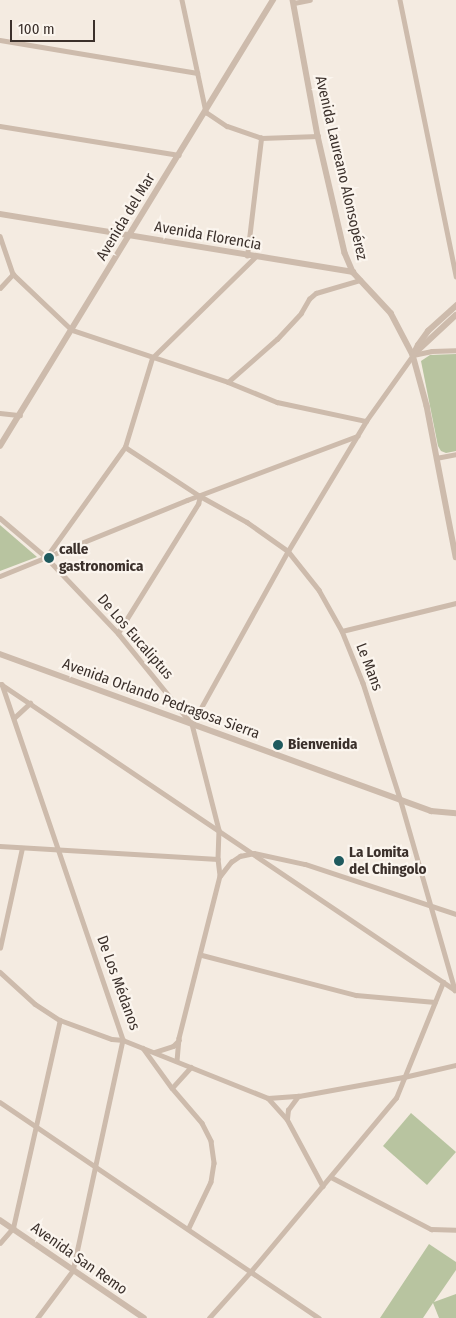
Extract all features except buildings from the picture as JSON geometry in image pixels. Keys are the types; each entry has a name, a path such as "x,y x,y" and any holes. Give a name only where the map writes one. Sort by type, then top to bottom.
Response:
{"street":[{"path":"182,0 206,112 228,126 261,138 318,136"},
{"name":"Avenida del Mar","path":"0,446 273,0"},
{"path":"293,1 310,0"},
{"path":"400,0 456,276"},
{"name":"Avenida Laureano Alonsopérez","path":"293,1 318,136 345,253 352,272 391,313 413,356 421,382 456,557"},
{"path":"0,40 197,73"},
{"path":"0,126 179,155"},
{"path":"247,256 261,138"},
{"name":"Avenida Florencia","path":"0,214 352,272"},
{"path":"0,236 13,274 72,330 228,382 277,402 366,421"},
{"path":"46,557 125,447 152,358 255,257"},
{"path":"0,288 13,274"},
{"path":"228,382 282,334 316,293 360,280"},
{"path":"413,356 428,331 456,306"},
{"path":"192,724 288,551 366,421 413,356 456,315"},
{"path":"413,356 432,351 456,350"},
{"path":"0,413 20,415"},
{"path":"0,576 357,436"},
{"name":"Le Mans","path":"125,447 200,496 247,522 288,551 319,590 342,631 363,683 400,798 430,907 456,991"},
{"path":"436,458 456,454"},
{"path":"118,633 198,504 200,496"},
{"name":"De Los Eucaliptus","path":"0,518 46,557 118,633 192,724 219,830 218,859 220,876 180,1038 177,1061"},
{"path":"342,631 456,603"},
{"path":"0,662 1,654"},
{"name":"Avenida Orlando Pedragosa Sierra","path":"1,654 432,811 456,813"},
{"path":"1,684 456,991"},
{"name":"De Los Médanos","path":"1,684 123,1040 268,1098 287,1119 323,1186"},
{"path":"14,718 30,703"},
{"path":"0,846 218,859"},
{"path":"0,948 22,848"},
{"path":"220,876 231,862 240,856 254,854 304,864 456,914"},
{"path":"202,955 356,995 435,1002"},
{"path":"0,972 35,1004 60,1020 112,1039 123,1040 73,1270 38,1318"},
{"path":"208,1318 252,1270 396,1098 443,982"},
{"path":"0,1243 13,1228 60,1020"},
{"path":"154,1052 174,1046 180,1038"},
{"path":"142,1047 172,1088 202,1123 211,1141 214,1163 211,1182 188,1228"},
{"path":"268,1098 298,1096 404,1077 456,1065"},
{"path":"172,1088 191,1067"},
{"path":"287,1119 288,1110 298,1096"},
{"path":"0,1102 252,1270 319,1318"},
{"path":"331,1177 430,1229 456,1230"},
{"name":"Avenida San Remo","path":"0,1220 144,1318"}],"green space":[{"path":"456,354 456,451 446,453 441,451 438,446 421,361 430,355"},
{"path":"0,525 37,557 0,571"},
{"path":"411,1113 456,1152 427,1185 383,1146"},
{"path":"429,1244 456,1262 456,1270 434,1302 456,1294 456,1318 439,1318 433,1303 423,1318 380,1318"}],"place":[{"name":"calle gastronomica","path":"49,558"},
{"name":"Bienvenida","path":"278,745"},
{"name":"La Lomita del Chingolo","path":"339,861"}]}
